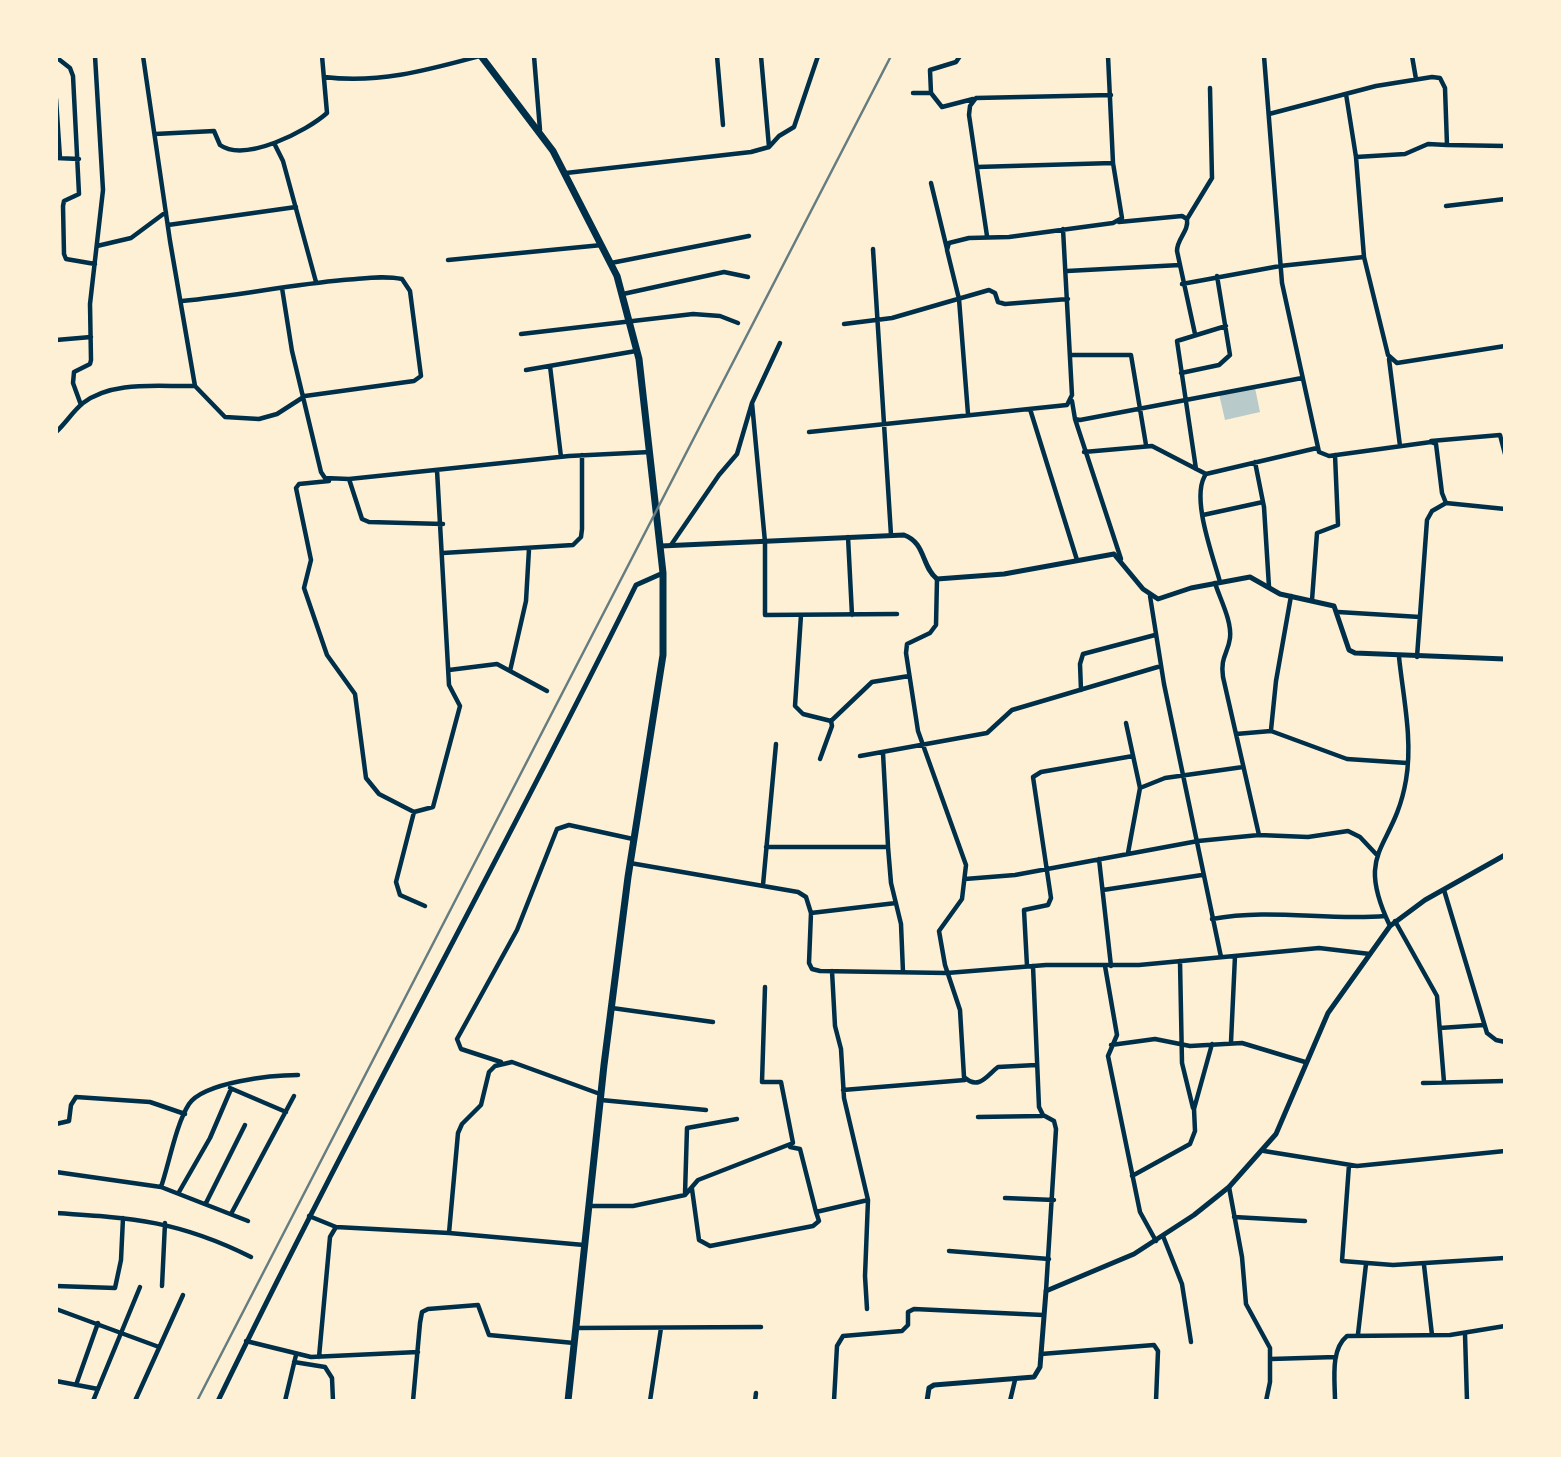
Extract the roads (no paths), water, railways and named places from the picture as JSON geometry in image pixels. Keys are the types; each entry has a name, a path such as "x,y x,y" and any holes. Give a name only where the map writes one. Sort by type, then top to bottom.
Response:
{"highway":[{"path":"481,56 540,131 566,173 603,245 623,294 638,355 663,573 663,655 630,863 611,1008 568,1401"}],"street":[{"path":"81,405 72,378 74,372 90,364 95,264 103,190 95,56"},
{"path":"143,56 195,386"},
{"path":"155,134 214,131 220,145 232,150 274,143 307,128 327,113 322,56"},
{"path":"324,77 372,79 406,76 481,56"},
{"path":"534,56 540,131"},
{"path":"717,56 723,125"},
{"path":"761,56 769,147"},
{"path":"566,173 751,152 769,147 779,135 794,127 818,56"},
{"path":"960,56 956,62 930,69 932,93 942,107 976,98 1111,95"},
{"path":"1108,56 1113,163 1122,214 1119,222"},
{"path":"1264,56 1280,266 1317,448 1323,455 1335,455 1424,442 1500,435 1505,454"},
{"path":"1412,56 1416,79"},
{"path":"56,57 70,68 73,76 79,159 79,194 64,201 66,259 95,264"},
{"path":"1269,114 1346,94 1432,77 1443,82 1447,145"},
{"path":"1195,334 1182,284 1177,244 1187,229 1187,219 1212,178 1210,88"},
{"path":"913,93 932,93"},
{"path":"1346,94 1356,157 1364,257 1388,355 1400,446"},
{"path":"976,98 970,106 969,115 987,236"},
{"path":"56,99 58,158 79,159"},
{"path":"274,143 283,161 316,282"},
{"path":"1356,157 1405,153 1428,144 1505,146"},
{"path":"977,167 1113,163"},
{"path":"931,183 959,299 968,414"},
{"path":"1446,206 1505,199"},
{"path":"168,225 296,208"},
{"path":"97,246 131,238 166,212"},
{"path":"947,250 949,243 987,236 1009,237 1182,216 1187,219"},
{"path":"1063,229 1075,419 1121,559"},
{"path":"56,230 63,230"},
{"path":"611,263 749,236"},
{"path":"448,260 603,245"},
{"path":"873,249 887,423 891,535"},
{"path":"1182,284 1280,266 1364,257"},
{"path":"1067,271 1180,265"},
{"path":"623,294 724,272 748,277"},
{"path":"1181,373 1219,365 1228,359 1226,326 1217,276"},
{"path":"56,432 81,405 97,394 115,389 195,386 205,393 225,417 237,420 259,419 277,414 305,396 414,381 421,376 407,284 392,277 316,282 182,301"},
{"path":"282,288 295,361 321,472 325,478 334,480"},
{"path":"844,324 878,320 989,290 995,293 998,302 1005,304 1068,299"},
{"path":"521,334 706,314 738,323"},
{"path":"1196,469 1177,341 1226,326"},
{"path":"56,341 91,337"},
{"path":"670,546 719,475 737,454 752,403 780,343"},
{"path":"1388,355 1397,363 1505,346"},
{"path":"526,370 638,355"},
{"path":"1070,355 1131,355 1146,445"},
{"path":"550,366 561,457"},
{"path":"1075,419 1302,378"},
{"path":"809,432 968,414 1061,407 1072,401"},
{"path":"752,403 765,542 765,615 897,614"},
{"path":"1030,409 1077,560"},
{"path":"1424,442 1436,444 1442,493 1446,503"},
{"path":"1084,452 1146,445 1206,474 1317,448"},
{"path":"437,470 443,524 449,685 460,706 433,807 414,811 379,794 366,778 355,694 327,655 304,588 311,560 296,488 304,483 582,455 651,452"},
{"path":"443,553 573,545 581,537 582,455"},
{"path":"1312,600 1317,533 1338,524 1335,455"},
{"path":"1255,462 1263,502 1269,587"},
{"path":"1206,474 1199,486 1203,515 1230,631 1229,646 1221,660 1259,835"},
{"path":"349,479 362,519 369,522 443,524"},
{"path":"1203,515 1263,502"},
{"path":"1418,657 1427,520 1432,511 1446,503 1505,509"},
{"path":"661,546 891,535 914,539 931,574 937,579 1004,574 1114,554 1121,559 1150,596 1161,666 1198,841 1202,875 1221,957"},
{"path":"848,537 852,615"},
{"path":"510,671 526,601 529,548"},
{"path":"218,1401 309,1216 542,775 636,585 663,573"},
{"path":"1150,596 1165,598 1217,582 1250,577 1291,596 1334,606 1349,650 1399,657 1505,659"},
{"path":"937,579 936,625 930,633 907,645 909,676 922,747 966,865 960,905 944,921 939,931 947,973 960,1010 966,1079"},
{"path":"1271,731 1276,681 1291,596"},
{"path":"1338,612 1420,617"},
{"path":"801,615 795,706 799,712 831,721"},
{"path":"1081,690 1080,664 1083,654 1155,635"},
{"path":"1399,657 1407,763 1398,810 1373,864 1374,889 1385,916 1393,923 1434,987 1444,1082"},
{"path":"449,670 488,663 510,671 547,691"},
{"path":"860,756 922,747 987,733 995,728 1006,713 1161,666"},
{"path":"831,721 872,682 909,676"},
{"path":"820,759 832,726 831,721"},
{"path":"1126,723 1139,788 1128,853"},
{"path":"1236,734 1271,731 1347,759 1407,763"},
{"path":"763,885 776,744"},
{"path":"883,753 888,847 901,923 903,972"},
{"path":"927,1401 929,1388 934,1385 1015,1380 1034,1377 1038,1372 1054,1200 1056,1124 1043,1115 1039,1107 1024,910 1050,902 1033,777 1041,772 1133,756"},
{"path":"1139,788 1156,780 1243,767"},
{"path":"414,811 397,890 400,895 425,906"},
{"path":"634,839 569,825 557,829 517,930 457,1039 461,1049 503,1062 512,1062 600,1097 706,1110"},
{"path":"965,878 1046,869 1198,841 1259,835 1308,837 1348,831 1360,837 1376,854"},
{"path":"766,847 888,847"},
{"path":"1046,1291 1098,1271 1156,1241 1229,1187 1276,1134 1328,1013 1393,923 1505,855"},
{"path":"1099,859 1111,965"},
{"path":"630,863 799,892 806,897 811,913 809,963 812,969 947,973 1030,966 1105,966 1180,961 1319,948 1370,954"},
{"path":"1103,890 1202,875"},
{"path":"1444,890 1484,1025 1490,1037 1505,1042"},
{"path":"811,913 896,903"},
{"path":"1212,919 1251,912 1332,919 1385,916"},
{"path":"1231,1042 1235,956"},
{"path":"1132,1176 1190,1144 1195,1130 1194,1109 1182,1063 1184,1045 1180,961"},
{"path":"1105,966 1118,1035 1108,1056 1143,1221 1156,1241"},
{"path":"832,971 835,1026 841,1049 851,1137 868,1200 865,1276 867,1309"},
{"path":"589,1206 633,1206 685,1195 704,1177 789,1147 793,1143 780,1082 762,1082 765,987"},
{"path":"611,1008 713,1022"},
{"path":"1440,1028 1484,1025"},
{"path":"1111,1045 1155,1039 1184,1045 1231,1042 1305,1062"},
{"path":"1194,1109 1212,1044"},
{"path":"449,1233 460,1128 481,1105 489,1072 503,1062"},
{"path":"844,1090 966,1079 987,1080 998,1067 1036,1065"},
{"path":"161,1187 185,1114 195,1098 266,1075 298,1075"},
{"path":"1423,1083 1505,1081"},
{"path":"229,1088 286,1112"},
{"path":"179,1192 210,1138 229,1088"},
{"path":"232,1214 294,1096"},
{"path":"56,1124 69,1121 71,1104 76,1097 149,1102 185,1114"},
{"path":"978,1117 1043,1115"},
{"path":"685,1195 687,1128 737,1119"},
{"path":"206,1203 245,1125"},
{"path":"692,1188 699,1240 710,1246 813,1226 819,1221 800,1149 789,1147"},
{"path":"1264,1150 1349,1165 1505,1151"},
{"path":"1349,1165 1340,1258 1345,1262 1423,1265 1505,1258"},
{"path":"56,1172 161,1187 248,1222"},
{"path":"1229,1187 1246,1304 1267,1338 1272,1359 1266,1401"},
{"path":"1005,1198 1054,1200"},
{"path":"816,1212 868,1200"},
{"path":"56,1213 165,1223 199,1234 251,1257"},
{"path":"309,1216 336,1227 449,1233 584,1245"},
{"path":"1234,1217 1305,1221"},
{"path":"56,1286 115,1288 121,1260 123,1218"},
{"path":"162,1286 165,1223"},
{"path":"319,1357 331,1232 336,1227"},
{"path":"1163,1236 1182,1284 1191,1342"},
{"path":"949,1251 1049,1259"},
{"path":"1358,1335 1366,1264"},
{"path":"1423,1265 1432,1335"},
{"path":"93,1401 140,1287"},
{"path":"135,1401 183,1295"},
{"path":"413,1401 422,1312 460,1305 478,1305 486,1332 493,1336 574,1343"},
{"path":"834,1401 837,1346 843,1336 902,1331 908,1325 908,1312 914,1308 1043,1315"},
{"path":"56,1309 159,1346"},
{"path":"76,1385 98,1323"},
{"path":"1335,1401 1336,1357 1340,1342 1347,1336 1465,1334 1505,1326"},
{"path":"576,1328 761,1327"},
{"path":"650,1401 661,1328"},
{"path":"1465,1334 1467,1401"},
{"path":"246,1341 296,1355 319,1357 418,1352"},
{"path":"1041,1354 1154,1345 1158,1351 1156,1401"},
{"path":"285,1401 296,1355"},
{"path":"1272,1359 1336,1357"},
{"path":"294,1362 325,1367 332,1378 333,1401"},
{"path":"1010,1401 1015,1380"},
{"path":"56,1381 98,1390"},
{"path":"755,1401 756,1393"}],"railway":[{"path":"197,1401 891,56"}]}
